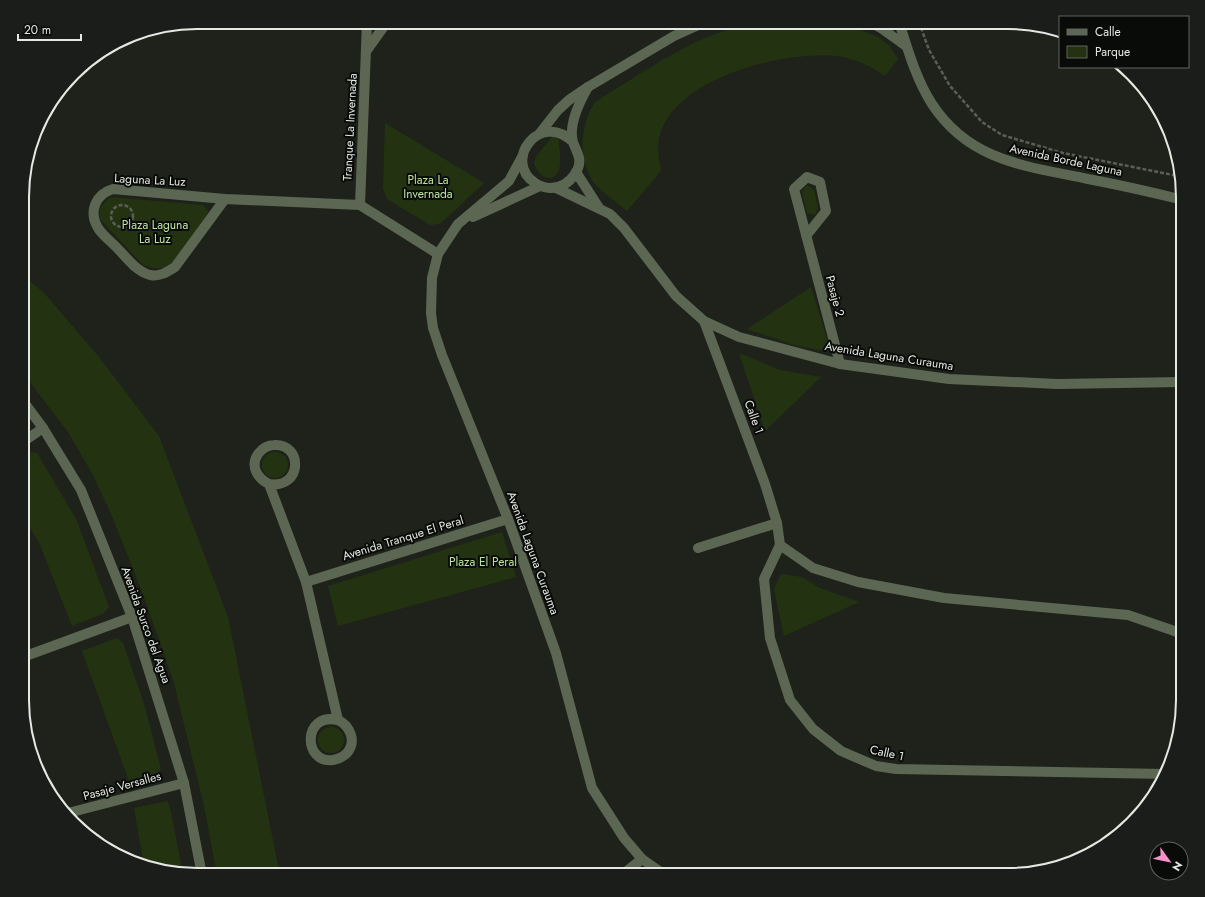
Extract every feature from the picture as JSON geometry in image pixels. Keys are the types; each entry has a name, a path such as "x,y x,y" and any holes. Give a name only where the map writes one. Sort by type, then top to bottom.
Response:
{"street":[{"name":"Tranque La Invernada","path":"360,206 367,29"},
{"path":"367,50 382,29"},
{"name":"Avenida Laguna Curauma","path":"655,868 642,859 624,838 592,788 556,653 508,519 442,355 433,328 430,297 432,278 438,254 458,224 509,181 523,155 526,146 532,139 540,134 558,110 569,100 588,87 674,36 690,29"},
{"path":"882,29 906,46"},
{"name":"Avenida Borde Laguna","path":"901,29 906,46 922,86 932,105 945,121 977,148 1011,163 1176,198"},
{"path":"573,142 575,116 579,103 588,87"},
{"path":"540,134 549,131 566,135 573,142 579,157 576,172 564,185 556,188"},
{"path":"458,224 540,186 526,173 523,164 523,155"},
{"name":"Avenida Laguna Curauma","path":"576,172 600,208"},
{"name":"Pasaje 2","path":"806,236 826,211 820,182 807,177 794,189 806,236 840,364"},
{"name":"Avenida Laguna Curauma","path":"540,186 556,188 610,214 624,228 676,296 704,320 739,337 840,364 949,379 1058,384 1176,382"},
{"name":"Laguna La Luz","path":"225,199 175,267 166,274 156,276 148,275 138,269 98,228 94,213 96,200 113,189 225,199 360,206 438,254"},
{"name":"Calle 1","path":"704,320 765,484 777,523 780,545 764,579 770,638 790,700 813,728 841,751 876,766 896,770 1159,774"},
{"name":"Avenida Surco del Agua","path":"29,409 44,428 81,490 132,618 184,783 201,868"},
{"path":"29,438 44,428"},
{"path":"268,484 276,485 288,481 295,469 293,455 283,446 270,445 259,452 255,464 258,477 268,484 306,582 338,720"},
{"name":"Avenida Tranque El Peral","path":"306,582 508,519"},
{"path":"698,548 777,523"},
{"path":"780,545 813,568 858,582 944,598 1128,615 1176,632"},
{"path":"29,655 132,618"},
{"path":"324,719 338,720 344,723 352,734 350,747 347,753 336,760 322,758 312,749 310,742 313,728 324,719"},
{"name":"Pasaje Versalles","path":"73,813 184,783"},
{"path":"631,868 642,859"}],"path":[{"path":"922,29 929,50 950,86 982,122 1002,135 1063,153 1175,175"},
{"path":"123,205 131,211 132,218 127,226 120,227 114,224 111,215 116,207 123,205"}],"green space":[{"path":"731,29 858,29 876,36 889,45 898,59 885,76 868,66 851,59 838,56 816,55 762,63 734,72 707,84 685,99 668,117 658,142 661,171 627,211 597,187 587,168 584,159 583,139 584,129 590,111 595,102 653,65 694,43"},
{"name":"Plaza La Invernada","path":"385,123 484,183 440,224 430,225 387,199 383,189"},
{"path":"552,137 556,137 559,140 560,162 559,169 556,174 550,178 542,175 534,163 537,155"},
{"path":"807,185 814,190 818,208 815,215 807,213 802,192"},
{"name":"Plaza Laguna La Luz","path":"111,197 203,205 208,211 207,215 170,265 163,268 153,268 143,265 101,220 99,213 101,207"},
{"path":"29,280 45,294 99,357 159,436 228,617 279,868 216,868 204,806 174,683 144,597 112,516 93,475 68,432 29,381"},
{"path":"811,287 831,352 798,346 747,329"},
{"path":"739,353 780,370 821,377 765,431"},
{"path":"275,452 284,456 288,465 284,474 275,478 266,474 262,465 266,456"},
{"path":"29,453 37,453 76,519 109,607 103,614 72,626 39,542 29,526"},
{"name":"Plaza El Peral","path":"502,532 516,577 338,626 328,586"},
{"path":"781,574 802,577 820,588 859,602 784,636 774,589"},
{"path":"117,638 123,643 144,704 161,769 156,774 129,781 82,651"},
{"path":"331,727 340,731 344,740 340,749 331,753 322,749 318,740 322,731"},
{"path":"167,801 170,807 182,868 164,865 143,859 134,808"}]}
